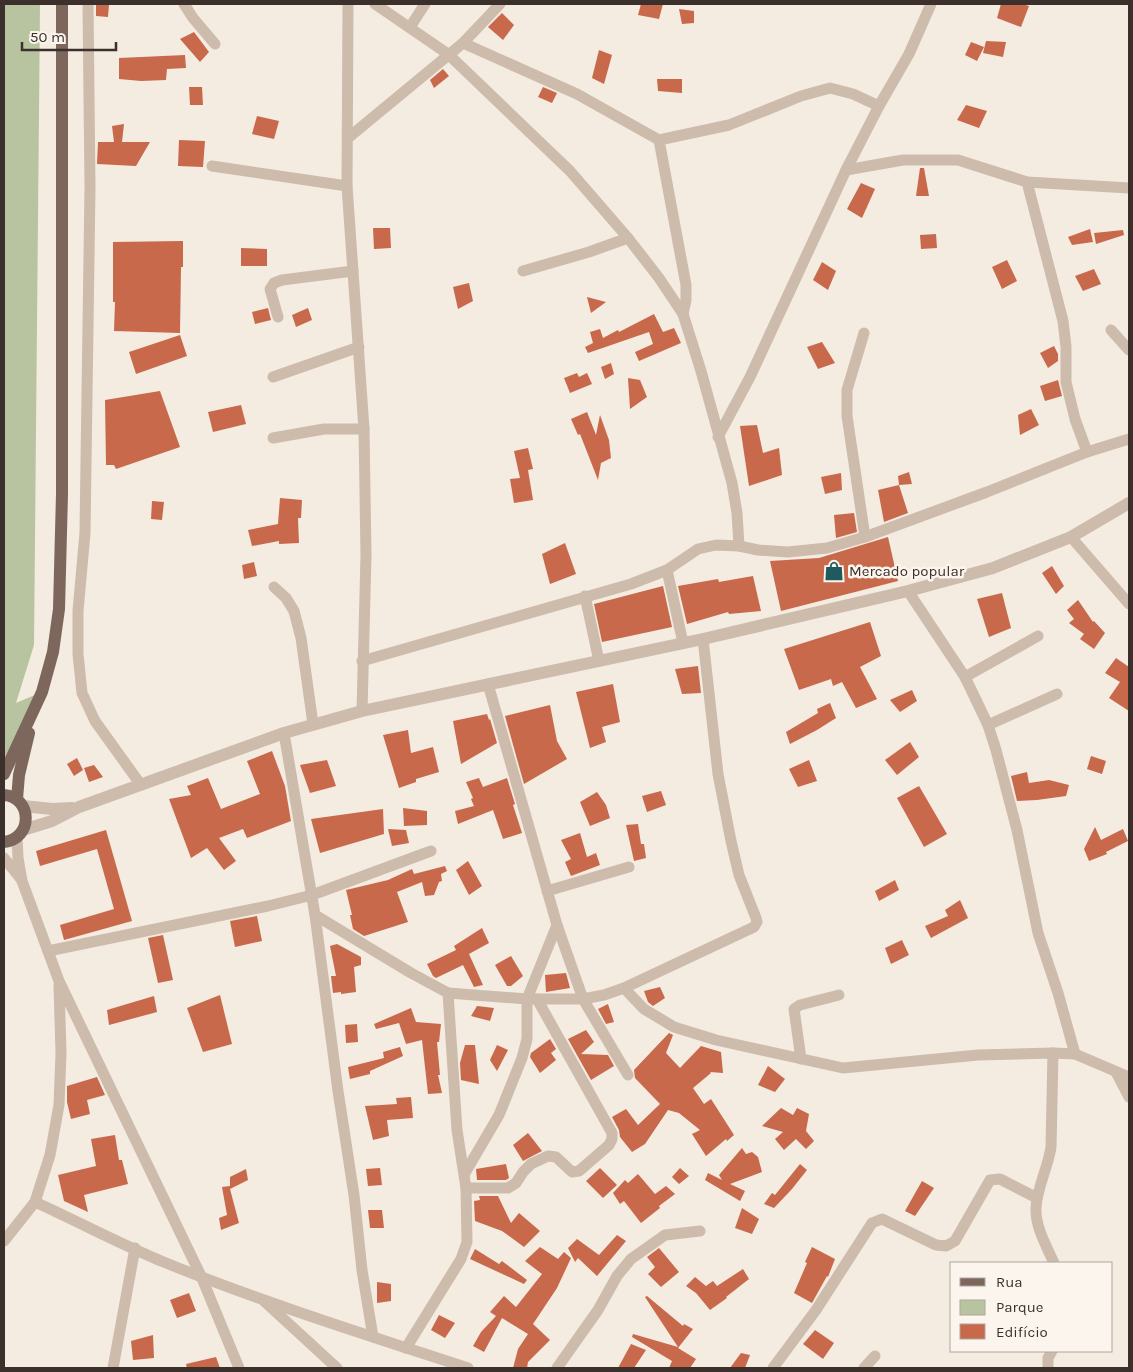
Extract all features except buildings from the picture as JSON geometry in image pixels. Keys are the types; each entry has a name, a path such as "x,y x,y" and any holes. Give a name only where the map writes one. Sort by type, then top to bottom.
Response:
{"main road":[{"path":"4,774 42,692 59,609 62,494 62,4"},
{"path":"4,842 10,841 20,834 26,818 20,802 20,775 32,716"},
{"path":"4,796 20,802"}],"street":[{"path":"88,4 90,188 85,534 78,610 78,654 82,693 95,721 141,785"},
{"path":"184,4 215,44"},
{"path":"348,4 347,186 364,429 366,555 362,711"},
{"path":"375,4 448,54 570,171 628,238 659,278 683,314 701,371 732,483 737,513 739,546"},
{"path":"410,27 425,4"},
{"path":"348,138 462,42 500,4"},
{"path":"718,437 750,377 846,170 879,106 909,54 931,4"},
{"path":"462,42 577,94 659,140 730,125 801,96 830,88 853,94 879,106"},
{"path":"659,140 686,285 686,300 683,314"},
{"path":"846,170 903,160 958,160 1027,182 1129,188"},
{"path":"212,166 347,186"},
{"path":"1027,182 1063,321 1066,347 1066,382 1087,452"},
{"path":"523,271 589,252 628,238"},
{"path":"278,317 270,289 274,283 289,279 353,271"},
{"path":"1111,330 1129,350"},
{"path":"864,332 847,390 847,416 864,537"},
{"path":"273,378 359,347"},
{"path":"273,438 324,429 364,429"},
{"path":"362,661 631,584 668,570 698,549 716,545 788,552 826,548 864,537 1003,486 1087,452 1129,439"},
{"path":"239,1368 201,1276 59,981 22,881 18,858 20,834 79,807 313,724 362,711 702,639 908,591 993,568 1070,537 1129,503"},
{"path":"1070,537 1129,604"},
{"path":"668,570 683,643"},
{"path":"274,588 286,598 294,611 301,638 313,724"},
{"path":"908,591 965,677 988,725 1017,830 1038,933 1058,993 1075,1054"},
{"path":"585,596 599,660"},
{"path":"965,677 1038,636"},
{"path":"315,914 411,974 448,993 532,999 583,999 604,995 624,988 749,930 757,922 739,875 731,841 718,774 702,639"},
{"path":"488,684 557,925 583,999 628,1076"},
{"path":"988,725 1057,694"},
{"path":"284,733 315,914 354,1196 362,1270 373,1337"},
{"path":"20,802 52,809 79,807"},
{"path":"48,951 268,906 312,895 431,851"},
{"path":"4,858 22,881"},
{"path":"547,891 629,867"},
{"path":"465,1173 499,1115 522,1058 532,999 557,925"},
{"path":"4,1241 35,1202 50,1155 59,1105 61,1053 59,981"},
{"path":"624,988 644,1009 674,1026 716,1040 843,1068 978,1055 1053,1053 1075,1054 1129,1077"},
{"path":"406,1348 461,1259 467,1242 465,1173 457,1130 448,993"},
{"path":"801,1059 794,1009 800,1005 839,995"},
{"path":"466,1188 508,1188 516,1183 531,1164 548,1156 556,1157 572,1172 579,1171 609,1145 612,1139 612,1133 532,999"},
{"path":"1053,1053 1051,1147 1049,1162 1037,1198 1036,1209 1037,1220 1044,1242 1054,1262"},
{"path":"1116,1072 1129,1097"},
{"path":"773,1368 816,1310 872,1223 882,1219 936,1245 946,1246 955,1241 990,1180 1000,1179 1037,1198"},
{"path":"35,1202 165,1262 201,1276 343,1328 468,1368"},
{"path":"557,1368 598,1310 616,1276 632,1259 665,1235 700,1231"},
{"path":"113,1368 135,1248"},
{"path":"260,1298 337,1368"},
{"path":"1048,1368 1048,1358 1051,1352"},
{"path":"864,1368 875,1356"}],"green space":[{"path":"4,4 40,4 34,645 16,703 42,692 4,774"}],"place":[{"name":"Mercado popular","path":"834,571"}]}
